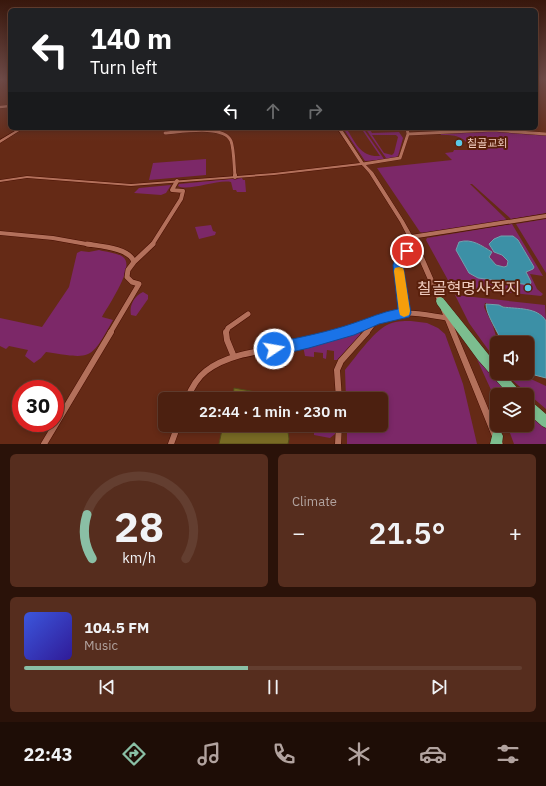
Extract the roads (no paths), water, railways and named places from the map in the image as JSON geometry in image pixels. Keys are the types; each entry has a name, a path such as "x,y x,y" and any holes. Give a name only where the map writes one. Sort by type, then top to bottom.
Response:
{"highway":[{"path":"440,301 482,356 510,388"},
{"path":"534,411 546,422"}],"street":[{"path":"0,142 19,130"},
{"path":"165,133 214,130 228,136 231,141 235,177"},
{"path":"340,130 363,164 371,172 411,237 440,301 498,441"},
{"path":"0,181 27,177 126,185 235,177 363,164 400,158 408,134 407,130"},
{"path":"408,134 494,130 546,134"},
{"path":"44,444 140,284 132,282 127,277 128,270 134,262 145,254 152,246 181,199 183,191 172,190 177,181"},
{"path":"411,237 546,216"},
{"path":"0,233 53,238 116,249 127,253 133,258 134,262"},
{"path":"405,313 398,265 400,256 415,245"},
{"path":"191,392 204,372 234,357 309,342 354,329 378,319 405,313 447,318"},
{"path":"234,357 225,336 225,331 227,328 248,314"},
{"path":"339,392 338,370 341,361 378,319"},
{"path":"171,444 175,432"},
{"path":"338,444 339,432"}],"water":[{"path":"501,236 513,236 518,240 534,267 526,272 531,282 530,285 478,278 469,273 456,250 459,242 468,241 477,243 492,252 489,257 496,265 504,267 507,266 508,261 502,255 494,252 489,244 494,239"},
{"path":"486,304 499,305 503,307 533,311 542,316 546,321 546,378 534,375 534,336 499,336"}],"place":[{"name":"칠골교회","path":"459,143"},
{"name":"칠골혁명사적지","path":"528,288"}]}
